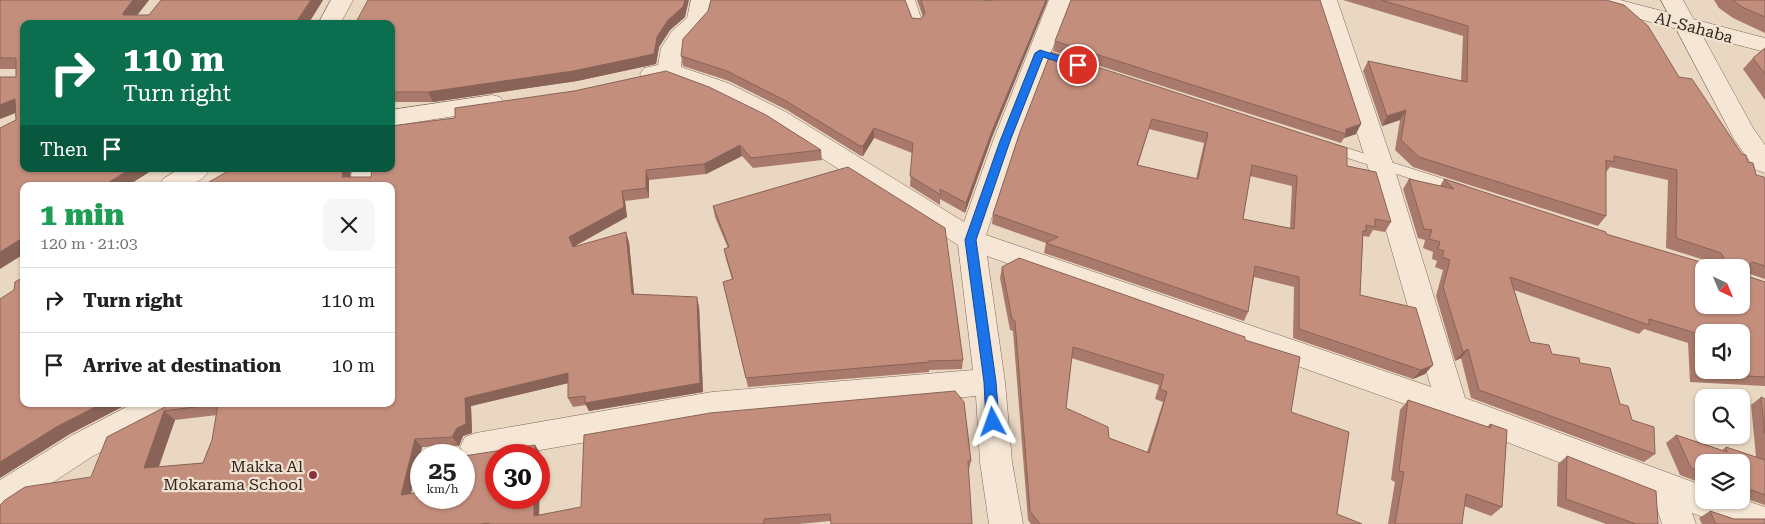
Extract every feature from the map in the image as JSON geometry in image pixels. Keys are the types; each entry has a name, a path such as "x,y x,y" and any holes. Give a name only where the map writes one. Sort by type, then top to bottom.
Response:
{"street":[{"path":"331,20 342,0"},
{"path":"669,71 672,48 680,36 697,21 702,0"},
{"path":"1006,524 996,462 990,382 971,240 1005,141 1045,54 1060,0"},
{"path":"1326,0 1380,164 1452,407"},
{"name":"Al-Sahaba","path":"1594,0 1765,46"},
{"path":"1672,0 1743,133 1765,164"},
{"path":"632,79 669,71 720,89 778,118 971,240 1452,407 1667,489 1765,523"},
{"path":"395,117 518,99"},
{"path":"178,182 193,172"},
{"path":"476,446 712,406 990,382"},
{"path":"0,501 5,495 61,457 132,418 156,407"},
{"path":"1667,489 1680,524"}],"lane":[{"path":"908,0 917,24"},
{"path":"1314,142 1472,193"}],"building":[{"path":"0,0 133,0 123,15 149,15 161,0 311,0 298,20 20,20 20,172 125,172 109,182 20,182 20,240 0,252 0,128 16,120 15,99 0,105 0,77 16,77 16,58 0,58"},
{"path":"368,0 685,0 683,7 668,20 657,37 654,54 573,71 428,92 395,92 395,20 357,20"},
{"path":"711,0 905,0 912,18 921,19 925,13 921,0 1046,0 992,131 966,203 940,189 941,195 910,176 913,143 874,128 863,146 860,146 786,101 727,71 681,56 683,39 708,11"},
{"path":"1071,0 1320,0 1361,124 1346,129 1346,134 1055,41"},
{"path":"1381,0 1606,0 1624,5 1648,26 1679,77 1692,79 1742,154 1746,155 1748,162 1753,163 1756,175 1764,177 1765,266 1752,262 1750,264 1750,259 1723,259 1721,253 1676,238 1677,170 1614,156 1614,162 1606,160 1606,216 1419,157 1401,140 1406,110 1387,116 1368,61 1467,82 1468,26"},
{"path":"1733,0 1765,0 1765,17 1742,7"},
{"path":"1765,48 1765,74 1753,58"},
{"path":"1051,52 1347,148 1347,166 1376,172 1391,222 1375,219 1375,227 1366,225 1366,231 1363,231 1360,295 1416,308 1433,365 1421,370 1299,329 1299,277 1255,266 1248,312 1046,243 1058,237 993,214 1020,132","holes":["1152,119 1208,133 1198,179 1137,165","1252,165 1297,176 1294,229 1243,219"]},
{"path":"666,71 709,87 766,115 821,150 751,158 740,145 704,164 646,170 646,188 622,191 624,207 569,237 573,247 626,232 632,294 697,297 700,383 585,403 585,396 568,398 568,373 465,398 466,424 457,428 452,437 415,439 414,444 410,444 410,459 401,495 410,494 410,509 475,509 475,454 485,453 485,509 534,509 534,516 581,507 584,435 710,413 955,391 964,402 971,461 968,461 972,524 831,524 830,514 764,519 764,524 0,524 0,505 5,500 25,487 91,477 107,437 165,407 195,407 164,411 144,468 203,463 212,440 218,407 395,407 395,182 209,182 227,172 343,172 342,177 371,177 372,172 395,172 395,126 455,118 455,108 574,91"},
{"path":"848,167 945,228 963,360 928,361 746,378 723,282 733,279 724,249 729,247 713,206"},
{"path":"1409,179 1454,189 1444,179 1606,232 1606,234 1695,260 1695,314 1750,314 1750,277 1765,282 1765,377 1750,376 1750,324 1695,324 1695,333 1649,319 1649,325 1510,277 1530,342 1549,345 1552,354 1579,358 1580,363 1610,368 1620,404 1628,406 1632,420 1654,427 1655,454 1479,390 1468,349 1463,352 1443,287 1450,260 1442,257 1444,251 1438,249 1440,242 1429,239 1432,230 1424,229"},
{"path":"1019,258 1245,337 1245,340 1300,357 1291,412 1349,432 1337,514 1362,524 1040,524 1030,511 1015,321 1012,319 1002,267","holes":["1073,347 1164,375 1160,389 1167,392 1149,453 1109,438 1108,427 1066,408"]},
{"path":"20,279 20,407 95,407 58,426 0,462 0,299 14,290 15,282"},
{"path":"1761,397 1765,399 1765,434"},
{"path":"1408,400 1491,428 1490,424 1507,430 1502,507 1466,494 1462,524 1395,524 1404,472 1399,471"},
{"path":"1676,435 1695,441 1695,444 1703,444 1727,452 1726,447 1747,454 1695,454 1695,470 1691,468"},
{"path":"1750,455 1765,460 1765,495 1750,490"},
{"path":"1567,456 1656,491 1658,524 1636,524 1566,499"},
{"path":"1710,511 1734,519 1765,519 1765,524 1716,524"}],"place":[{"name":"Makka Al Mokarama School","path":"313,475"}],"route":[{"path":"993,422 990,382 971,240 1005,141 1040,53 1078,65"}]}
